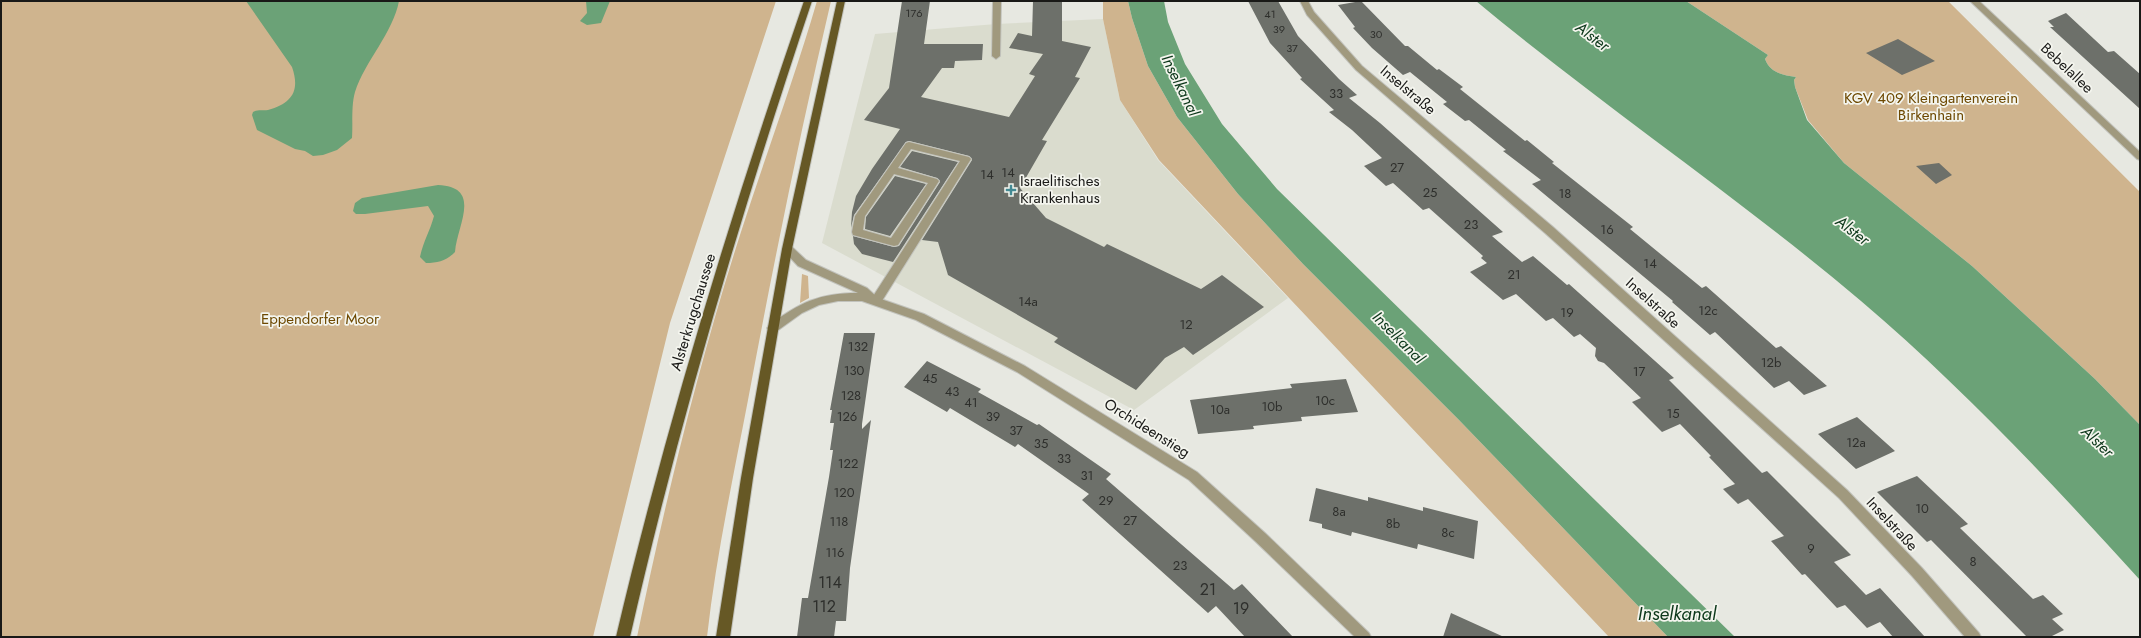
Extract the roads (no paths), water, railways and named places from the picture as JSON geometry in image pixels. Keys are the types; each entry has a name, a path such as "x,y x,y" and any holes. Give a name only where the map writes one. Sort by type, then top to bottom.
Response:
{"main road":[{"name":"Alsterkrugchaussee","path":"623,637 644,546 702,331 767,122 808,1"},
{"path":"723,637 747,478 787,249 841,1"}],"street":[{"path":"996,56 997,1"},
{"name":"Inselstraße","path":"1304,1 1310,13 1359,68 1549,230 1843,494 1917,572 1974,637"},
{"name":"Bebelallee","path":"1974,1 2140,157"},
{"path":"876,301 966,159 909,145 860,216 857,232 894,242 934,180 892,170"},
{"name":"Orchideenstieg","path":"787,249 802,263 863,291 876,301"},
{"name":"Orchideenstieg","path":"773,328 798,310 822,299 854,296 876,301 920,317 1021,369 1193,476 1260,537 1364,637"}],"water":[{"path":"246,1 399,1 391,24 365,69 355,92 352,138 337,150 323,155 313,156 305,151 295,149 257,130 252,115 253,112 268,110 283,104 289,99 295,89 295,82 292,67"},
{"path":"586,1 610,1 601,23 587,25 580,21 587,13"},
{"name":"Inselkanal","path":"1128,1 1164,1 1168,22 1185,64 1222,124 1277,189 1735,637 1668,637 1459,420 1303,264 1238,194 1177,117 1148,66"},
{"name":"Alster","path":"1476,1 1686,1 1768,55 1765,59 1767,64 1774,70 1782,74 1796,77 1794,80 1795,87 1807,120 1844,163 1972,266 2095,379 2140,425 2140,580 2005,436 1898,333 1814,262 1766,224 1571,77"},
{"path":"438,185 452,187 460,193 464,200 464,209 455,252 442,261 426,263 420,257 434,216 428,206 365,214 356,214 353,211 355,203 362,198"}],"place":[{"name":"Israelitisches Krankenhaus","path":"1011,190"}],"park label":[{"name":"KGV 409 Kleingartenverein Birkenhain","path":"1931,106"},
{"name":"Eppendorfer Moor","path":"320,319"}]}
